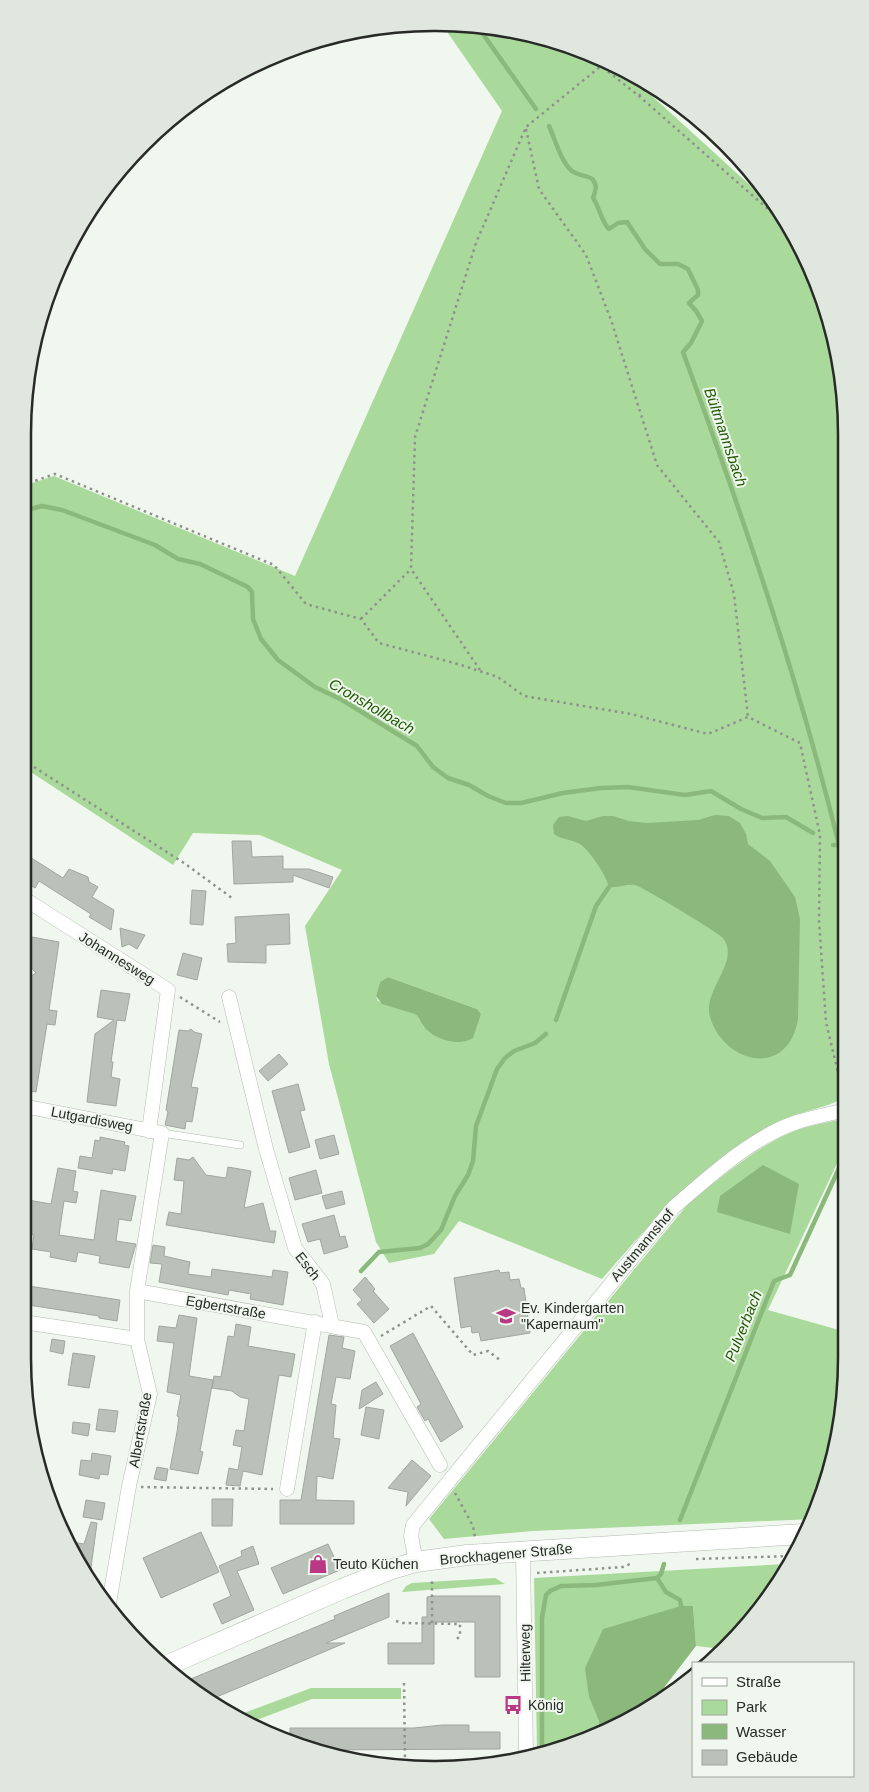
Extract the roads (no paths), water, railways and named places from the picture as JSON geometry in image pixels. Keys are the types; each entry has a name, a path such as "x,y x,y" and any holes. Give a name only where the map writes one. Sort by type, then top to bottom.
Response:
{"main road":[{"name":"Brockhagener Straße","path":"172,1663 342,1589 416,1562 478,1554 797,1534"}],"street":[{"name":"Johannesweg","path":"31,907 168,990 155,1132"},
{"name":"Esch","path":"229,998 266,1150 295,1248 323,1284 332,1325"},
{"name":"Lutgardisweg","path":"31,1108 155,1132"},
{"name":"Austmannshof","path":"416,1562 411,1536 413,1525 674,1207 718,1168 776,1131 797,1122 838,1110"},
{"name":"Albertstraße","path":"110,1597 130,1486 150,1394 137,1338 137,1291 155,1132"},
{"name":"Egbertstraße","path":"137,1291 332,1325"},
{"path":"287,1490 315,1322"},
{"path":"31,1323 137,1338"},
{"path":"332,1325 364,1332 440,1465"},
{"name":"Hilterweg","path":"523,1552 526,1750"}],"lane":[{"path":"155,1132 240,1145"}],"water":[{"path":"715,815 729,816 740,823 746,834 748,844 770,861 795,897 800,919 798,1019 792,1038 782,1051 769,1057 756,1058 741,1054 728,1046 717,1033 710,1017 711,997 727,957 727,947 723,938 695,919 640,887 632,885 609,887 601,870 588,852 577,842 554,834 553,825 559,817 568,816 586,821 603,816 613,816 629,821 647,823 698,820"},
{"path":"388,977 477,1009 481,1014 473,1038 456,1042 437,1037 423,1026 419,1017 415,1014 382,1004 376,996 380,982"},
{"path":"763,1165 799,1184 790,1234 717,1212 720,1196"},
{"path":"681,1606 693,1606 696,1646 661,1692 613,1719 600,1723 589,1697 585,1668 603,1629"}],"waterway":[{"name":"Bültmannsbach","path":"483,35 536,109"},
{"name":"Bültmannsbach","path":"549,126 561,156 568,167 574,173 591,178 595,182 596,189 593,198 609,229 618,223 627,222 645,249 660,264 678,264 688,269 698,290 698,295 689,303 702,321 691,343 683,352 768,596 806,720 838,841"},
{"name":"Cronshollbach","path":"31,509 42,506 62,510 155,545 178,559 200,564 248,587 252,592 253,619 261,639 278,660 315,687 342,700 417,746 433,767 448,778 469,785 488,796 506,803 521,803 563,793 601,788 628,787 685,795 711,791 741,809 762,818 786,817 813,833"},
{"name":"Cronshollbach","path":"833,845 838,845"},
{"path":"556,1020 596,906 609,887"},
{"path":"361,1271 379,1252 420,1248 428,1244 441,1230 455,1196 468,1175 473,1161 476,1126 497,1069 505,1058 514,1051 535,1043 546,1034"},
{"name":"Pulverbach","path":"680,1520 774,1281 790,1275 838,1170"},
{"name":"Pulverbach","path":"542,1746 542,1618 546,1595 561,1586 596,1585 657,1578 661,1574 664,1564"},
{"path":"657,1578 666,1592 680,1600 681,1606 678,1611"},
{"path":"601,1724 602,1719"}],"place":[{"name":"Ev. Kindergarten \"Kapernaum\"","path":"506,1316"},
{"name":"Teuto Küchen","path":"318,1564"},
{"name":"König","path":"513,1705"}]}
